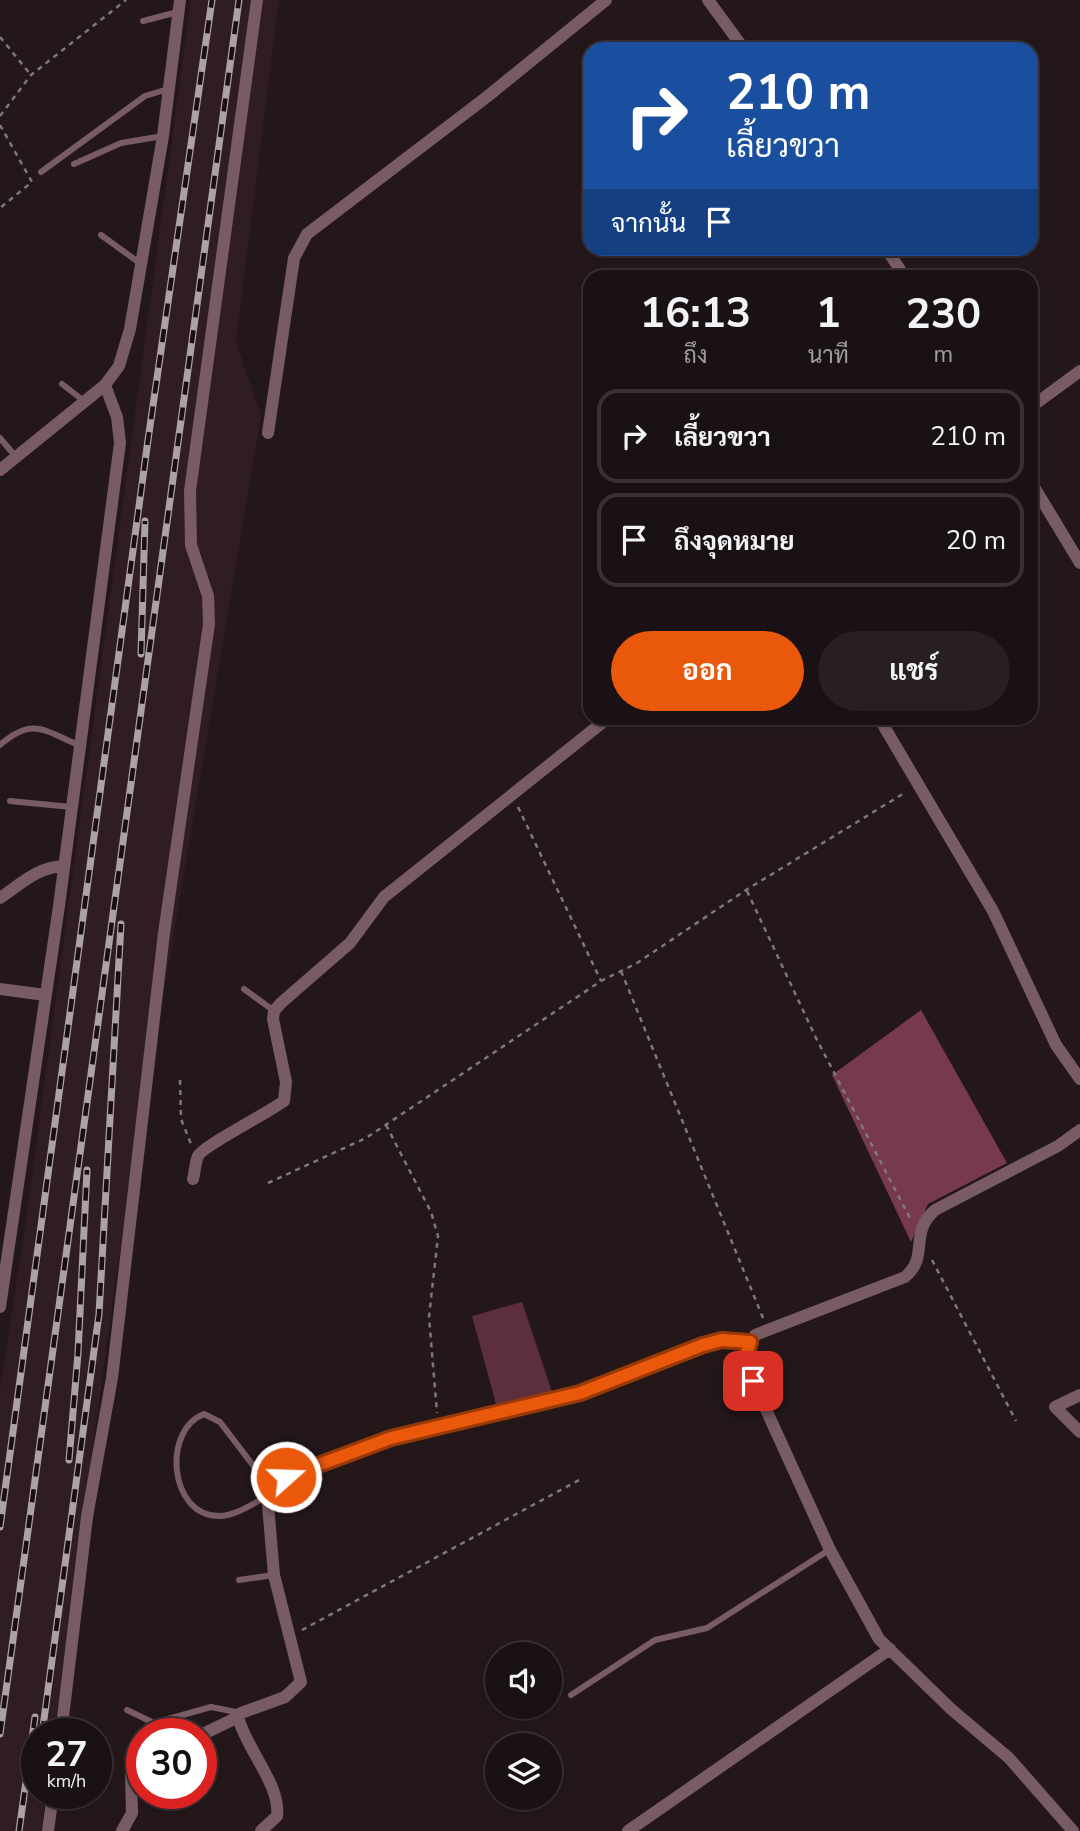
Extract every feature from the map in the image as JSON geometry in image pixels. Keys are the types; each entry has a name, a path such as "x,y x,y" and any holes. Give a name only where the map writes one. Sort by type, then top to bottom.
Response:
{"street":[{"path":"63,1718 87,1517 112,1378 164,933 209,624 208,596 191,545 190,491 257,0"},
{"path":"268,433 294,258 307,234 606,0"},
{"path":"708,0 739,42"},
{"path":"0,470 86,402 105,385 119,366 125,349 163,136 180,6"},
{"path":"1038,402 1080,371"},
{"path":"0,1307 2,1275 64,866 120,443 117,417 105,385"},
{"path":"1038,494 1080,563"},
{"path":"193,1179 198,1156 204,1149 248,1126 284,1101 286,1082 274,1011 350,943 384,897 599,725"},
{"path":"883,725 993,911 1056,1045 1080,1079"},
{"path":"0,898 37,872 48,867 64,866"},
{"path":"0,989 45,995"},
{"path":"217,1727 285,1697 298,1688 301,1677 274,1575 270,1492 286,1477 391,1438 580,1393 703,1345 722,1340 750,1342 768,1330 905,1277 918,1261 919,1237 924,1220 935,1210 1058,1146 1080,1130"},
{"path":"750,1342 746,1355 748,1368 830,1550 872,1628 951,1709 1009,1758 1073,1831"},
{"path":"1080,1395 1055,1408 1080,1432"},
{"path":"628,1831 890,1649"},
{"path":"240,1715 244,1738 278,1802 277,1815 261,1831"},
{"path":"48,1831 51,1809"},
{"path":"122,1831 132,1809"}],"lane":[{"path":"143,21 180,6"},
{"path":"41,172 145,96 170,88"},
{"path":"74,164 121,143 163,136"},
{"path":"101,235 141,264"},
{"path":"62,384 86,402"},
{"path":"0,438 16,457"},
{"path":"0,745 16,730 27,726 78,745"},
{"path":"10,801 71,807"},
{"path":"244,989 274,1011"},
{"path":"204,1414 220,1422 270,1492 239,1511 222,1516 207,1515 194,1509 184,1495 177,1459 181,1435 192,1418 204,1414"},
{"path":"571,1695 655,1640 707,1628 830,1550"},
{"path":"239,1580 274,1575"},
{"path":"127,1710 154,1723 211,1707 240,1715"}],"path":[{"path":"0,116 31,75 126,0"},
{"path":"0,37 31,75"},
{"path":"0,125 32,182 0,208"},
{"path":"268,1183 366,1138 601,981 918,785"},
{"path":"512,795 601,981"},
{"path":"746,890 816,1038 1016,1422"},
{"path":"621,971 768,1330"},
{"path":"180,1080 181,1119 198,1156"},
{"path":"386,1125 431,1212 438,1237 429,1317 438,1427"},
{"path":"290,1637 581,1479"}],"shaded area":[{"path":"191,0 279,0 236,342 261,416 116,1276 56,1718 21,1718 21,1809 44,1809 41,1831 0,1831 0,1389 24,1235"},
{"path":"921,1010 1007,1163 928,1204 911,1242 832,1075"},
{"path":"522,1302 552,1392 496,1404 472,1316"}],"railway":[{"path":"0,1527 148,440 212,0"},
{"path":"0,1734 239,0"},
{"path":"141,654 145,521"},
{"path":"44,1718 99,1314 121,924"},
{"path":"69,1460 78,1353 87,1170"},
{"path":"19,1831 35,1717"}],"route":[{"path":"286,1477 391,1438 580,1393 722,1340 750,1342 746,1355 753,1381"}]}
